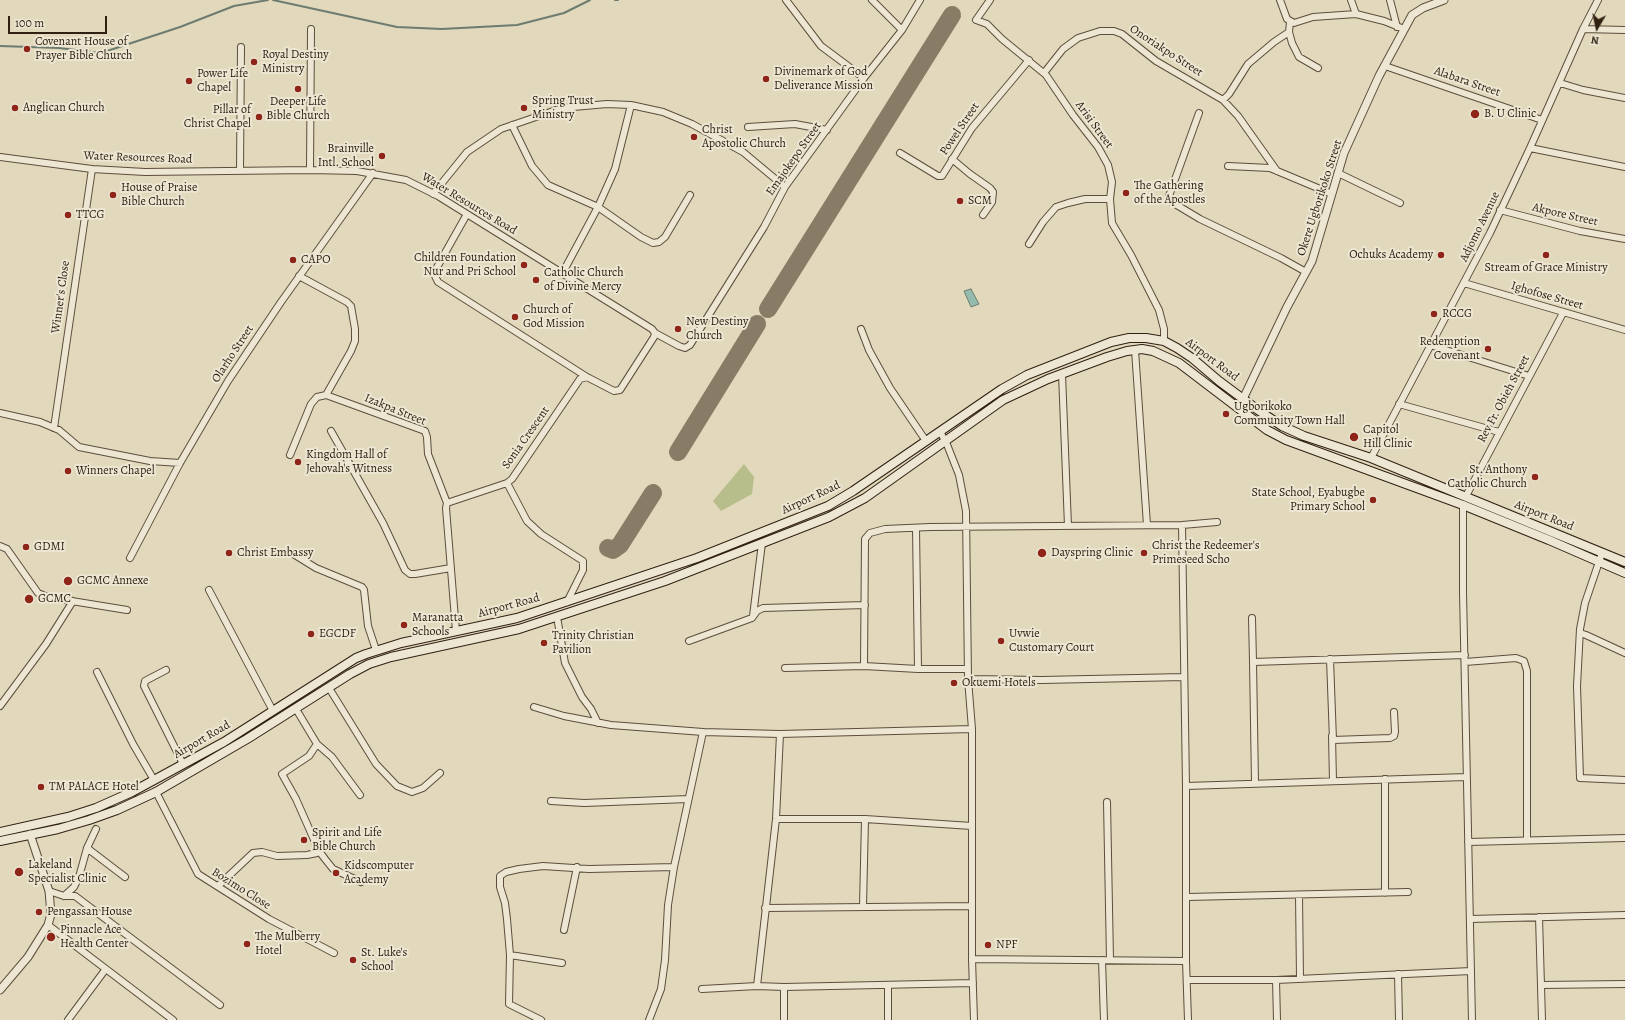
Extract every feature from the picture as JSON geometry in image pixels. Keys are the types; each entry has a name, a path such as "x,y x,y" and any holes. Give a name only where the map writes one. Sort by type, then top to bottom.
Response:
{"main road":[{"name":"Airport Road","path":"0,832 68,817 96,808 132,792 224,742 356,658 376,650 517,618 697,558 828,506 853,491 1002,389 1027,375 1111,342 1129,338 1146,338 1164,341 1192,358 1219,381 1282,426 1304,436 1371,458 1625,562"},
{"name":"Airport Road","path":"0,841 58,829 89,820 117,810 156,792 202,766 363,667 391,657 519,629 557,617 665,581 829,517 865,498 946,442 1003,400 1107,356 1135,350 1152,351 1179,363 1247,416 1267,430 1280,436 1463,505 1625,574"},
{"path":"1590,558 1593,549"},
{"path":"697,558 701,567"},
{"path":"196,757 202,766"}],"street":[{"path":"786,0 821,46 864,78"},
{"path":"872,0 902,30"},
{"name":"Emajokepo Street","path":"655,333 679,346 685,348 690,345 764,227 785,187 864,78 902,30 920,0"},
{"name":"Arisi Street","path":"990,0 976,20 987,24 1002,39 1044,73 1073,115 1098,147 1108,165 1112,182 1110,199 1112,223 1159,310 1164,329 1164,341"},
{"path":"1280,0 1287,19 1290,22 1289,32 1292,43 1299,57 1318,68"},
{"path":"1351,0 1356,14"},
{"path":"1390,0 1400,28"},
{"name":"Okere Ugborikoko Street","path":"1243,399 1287,307 1312,261 1344,153 1400,28 1412,15 1423,8 1444,0"},
{"name":"Adjomo Avenue","path":"1371,458 1464,283 1530,148 1583,29 1598,0"},
{"path":"1290,22 1294,23 1320,16 1356,14 1384,21 1400,28"},
{"path":"310,170 311,29"},
{"path":"1583,29 1625,30"},
{"name":"Onoriakpo Street","path":"1044,73 1063,49 1078,38 1100,31 1114,31 1122,34 1156,60 1223,100 1238,116 1278,171"},
{"path":"1223,100 1248,64 1274,42 1289,32"},
{"path":"240,171 241,47"},
{"name":"Powel Street","path":"900,153 938,176 942,176 972,128 1029,60"},
{"name":"Alabara Street","path":"1384,66 1542,120"},
{"path":"1560,83 1583,90 1625,98"},
{"path":"433,194 467,152 501,129 562,108 607,104 631,106 663,112 692,124 743,152 785,187"},
{"path":"562,274 598,207 615,169 631,106"},
{"path":"1199,113 1169,196 1170,201 1200,219 1281,258 1306,272"},
{"path":"748,127 795,124 827,130"},
{"path":"512,125 532,166 548,185 598,207 640,237 653,243 659,242 665,237 690,195"},
{"path":"1530,148 1625,167"},
{"name":"Water Resources Road","path":"0,157 92,169 145,172 310,170 357,171 406,180 467,214 652,329 655,333"},
{"path":"952,159 990,188 993,192 992,202 984,215"},
{"path":"1228,166 1270,168 1332,194"},
{"name":"Winner's Close","path":"54,428 92,169"},
{"name":"Olarho Street","path":"130,558 180,463 228,381 299,276 373,173"},
{"path":"1338,173 1400,203"},
{"path":"1029,244 1043,222 1056,207 1068,202 1085,199 1110,199"},
{"name":"Akpore Street","path":"1500,210 1580,231 1625,239"},
{"path":"467,214 436,269 435,276 438,282 587,377 614,391 620,390 654,337 655,333"},
{"path":"290,455 311,404 317,397 326,395 351,351 355,341 355,329 351,306 347,302 299,276"},
{"name":"Ighofose Street","path":"1464,283 1625,330"},
{"name":"Rev Fr. Obieh Street","path":"1466,496 1563,313"},
{"path":"861,329 869,350 890,388 926,441"},
{"path":"1430,345 1529,376"},
{"path":"1135,350 1147,525"},
{"path":"1062,374 1068,526"},
{"name":"Sonia Crescent","path":"448,503 507,483 512,479 580,379 587,377"},
{"name":"Izakpa Street","path":"326,395 425,431 427,437 428,454 448,503 446,508 456,631"},
{"path":"1399,404 1499,432"},
{"path":"0,413 40,422 59,430 79,447 150,461 180,463"},
{"path":"331,431 383,523 405,570 410,574 415,574 451,568"},
{"path":"940,432 946,442 959,475 966,511 968,679 972,729 972,959 974,1020"},
{"path":"507,483 527,521 541,534 583,561 582,570 567,602"},
{"path":"1463,505 1466,776 1472,1020"},
{"path":"864,666 865,540 870,534 885,529 966,526 1182,525 1217,522"},
{"path":"1182,525 1186,786 1186,961 1188,1020"},
{"path":"916,528 918,669"},
{"path":"752,618 762,543"},
{"path":"0,546 6,549 38,593 47,597 127,610"},
{"path":"1602,553 1585,603 1580,633 1577,686 1580,778 1625,780"},
{"path":"295,555 316,568 362,587 364,590 368,626 376,650"},
{"path":"209,590 273,711"},
{"path":"0,706 46,644 72,601"},
{"path":"689,641 752,618 757,611 763,608 864,605"},
{"path":"557,617 565,663 582,697 598,722"},
{"path":"1252,618 1255,783"},
{"path":"1580,633 1625,653"},
{"path":"1253,662 1330,659 1465,658 1516,658 1524,661 1527,671 1527,840"},
{"path":"1330,659 1333,781"},
{"path":"785,668 864,666 968,670"},
{"path":"166,670 145,681 144,686 183,764"},
{"path":"97,672 133,744 154,780"},
{"path":"968,679 1042,680 1184,677"},
{"path":"329,688 376,764 397,786 412,792 423,788 440,773"},
{"path":"534,707 564,716 611,725 703,732 780,734 972,729"},
{"path":"296,709 317,744 332,757 360,795"},
{"path":"1332,732 1333,740 1390,738 1394,736 1395,732 1394,712"},
{"path":"649,1020 661,989 668,905 674,867 703,732"},
{"path":"758,986 765,908 776,819 780,734"},
{"path":"317,744 309,756 282,774 296,799 319,851 333,869 361,882"},
{"path":"1186,786 1466,776"},
{"path":"1385,779 1385,893"},
{"name":"Bozimo Close","path":"156,792 198,874 269,920 334,953"},
{"path":"551,801 584,803 688,799"},
{"path":"1107,802 1110,960"},
{"path":"776,819 865,819 972,826"},
{"path":"863,906 865,819"},
{"path":"64,896 74,888 79,877 87,848 96,829"},
{"path":"0,990 28,957 48,925 51,914 49,891 30,834"},
{"path":"1468,842 1625,838"},
{"path":"87,848 125,877"},
{"path":"218,886 253,853 262,852 277,856 307,855 317,853 319,851"},
{"path":"541,1020 509,1004 510,955 506,908 500,887 500,876 506,872 543,866 589,869 674,867"},
{"path":"564,930 576,868"},
{"path":"49,891 64,896 75,896 220,1005"},
{"path":"1187,898 1408,892"},
{"path":"1298,895 1300,978"},
{"path":"765,908 972,906"},
{"path":"1470,919 1625,915"},
{"path":"1539,917 1542,1020"},
{"path":"48,925 105,970 173,1020"},
{"path":"510,955 562,963"},
{"path":"972,959 1186,961"},
{"path":"1102,960 1104,1020"},
{"path":"68,1020 105,970"},
{"path":"1187,980 1276,980 1471,970"},
{"path":"1398,974 1399,1020"},
{"path":"1276,980 1277,1020"},
{"path":"702,989 758,986 888,986 973,983"},
{"path":"1541,985 1625,984"},
{"path":"888,986 888,1020"},
{"path":"784,987 784,1020"}],"green space":[{"path":"744,464 754,477 752,494 721,511 713,501"}],"water":[{"path":"971,289 979,304 971,307 964,291"}],"waterway":[{"path":"0,46 59,48 101,53 180,27 234,6 268,0"},
{"path":"273,0 397,27 442,29 517,25 564,13 590,0"}],"taxiway":[{"path":"768,309 952,15"},
{"path":"678,452 757,324"},
{"path":"608,548 613,550 620,545 653,493"}],"place":[{"name":"Covenant House of Prayer Bible Church","path":"27,49"},
{"name":"Royal Destiny Ministry","path":"254,62"},
{"name":"Divinemark of God Deliverance Mission","path":"766,79"},
{"name":"Power Life Chapel","path":"189,81"},
{"name":"Deeper Life Bible Church","path":"298,89"},
{"name":"Anglican Church","path":"15,108"},
{"name":"Spring Trust Ministry","path":"524,108"},
{"name":"B. U Clinic","path":"1475,114"},
{"name":"Pillar of Christ Chapel","path":"259,117"},
{"name":"Christ Apostolic Church","path":"694,137"},
{"name":"Brainville Intl. School","path":"382,156"},
{"name":"The Gathering of the Apostles","path":"1126,193"},
{"name":"House of Praise Bible Church","path":"113,195"},
{"name":"SCM","path":"960,201"},
{"name":"TTCG","path":"68,215"},
{"name":"Ochuks Academy","path":"1441,255"},
{"name":"Stream of Grace Ministry","path":"1546,255"},
{"name":"CAPO","path":"293,260"},
{"name":"Children Foundation Nur and Pri School","path":"524,265"},
{"name":"Catholic Church of Divine Mercy","path":"536,280"},
{"name":"RCCG","path":"1434,314"},
{"name":"Church of God Mission","path":"515,317"},
{"name":"New Destiny Church","path":"678,329"},
{"name":"Redemption Covenant","path":"1488,349"},
{"name":"Ugborikoko Community Town Hall","path":"1226,414"},
{"name":"Capitol Hill Clinic","path":"1354,437"},
{"name":"Kingdom Hall of Jehovah's Witness","path":"298,462"},
{"name":"Winners Chapel","path":"68,471"},
{"name":"St. Anthony Catholic Church","path":"1535,477"},
{"name":"State School, Eyabugbe Primary School","path":"1373,500"},
{"name":"GDMI","path":"26,547"},
{"name":"Christ Embassy","path":"229,553"},
{"name":"Dayspring Clinic","path":"1042,553"},
{"name":"Christ the Redeemer's Primeseed Scho","path":"1144,553"},
{"name":"GCMC Annexe","path":"68,581"},
{"name":"GCMC","path":"29,599"},
{"name":"Maranatta Schools","path":"404,625"},
{"name":"EGCDF","path":"311,634"},
{"name":"Uvwie Customary Court","path":"1001,641"},
{"name":"Trinity Christian Pavilion","path":"544,643"},
{"name":"Okuemi Hotels","path":"954,683"},
{"name":"TM PALACE Hotel","path":"41,787"},
{"name":"Spirit and Life Bible Church","path":"304,840"},
{"name":"Lakeland Specialist Clinic","path":"19,872"},
{"name":"Kidscomputer Academy","path":"336,873"},
{"name":"Pengassan House","path":"39,912"},
{"name":"Pinnacle Ace Health Center","path":"51,937"},
{"name":"The Mulberry Hotel","path":"247,944"},
{"name":"NPF","path":"988,945"},
{"name":"St. Luke's School","path":"353,960"}]}
